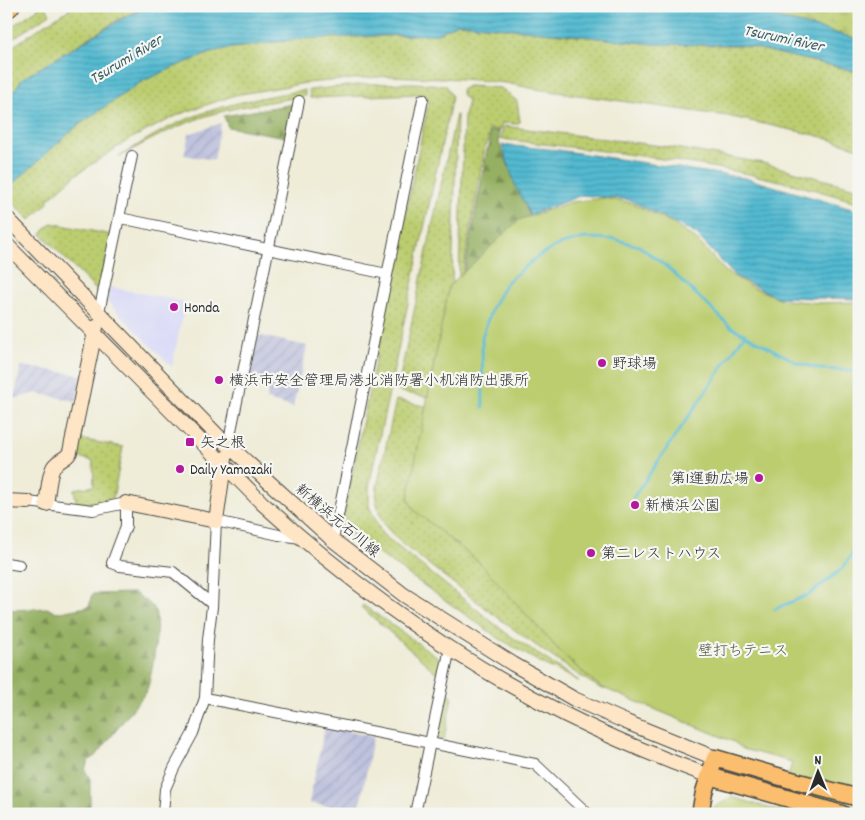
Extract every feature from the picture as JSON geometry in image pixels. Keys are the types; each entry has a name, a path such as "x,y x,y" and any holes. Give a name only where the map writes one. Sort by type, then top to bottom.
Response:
{"highway":[{"path":"6,9 10,6"}],"main road":[{"path":"700,814 701,802 715,758 859,798"},
{"path":"709,776 842,814"}],"street":[{"path":"332,540 423,99"},
{"path":"163,814 165,790 174,768 193,733 205,698 216,520 224,465 299,101"},
{"path":"46,504 51,471 54,465 68,457 70,452 132,156"},
{"name":"新横浜元石川線","path":"6,217 228,445 332,540 404,595 512,664 574,699 715,758"},
{"path":"120,218 387,274"},
{"path":"6,244 224,465 301,538 396,611 450,648 565,715 622,741 709,776"},
{"path":"6,501 92,510 126,503 301,538"},
{"path":"126,503 126,526 112,563 120,566 174,572 212,604"},
{"path":"6,563 19,565"},
{"path":"415,814 450,648"},
{"path":"205,698 535,764 588,814"}],"shaded area":[{"path":"221,123 214,160 184,155 189,134"},
{"path":"110,287 185,302 172,367 107,301"},
{"path":"257,335 307,346 293,407 267,400 268,390 247,385"},
{"path":"21,366 82,375 76,401 35,393 14,399"},
{"path":"325,726 373,737 359,810 335,805 334,807 309,803"}],"green space":[{"path":"38,6 42,6 44,9 46,7 50,14 6,43 6,30 38,9"},
{"path":"75,6 147,6 121,18 22,79 6,103 6,51"},
{"path":"732,6 843,6 859,10 859,39"},
{"path":"458,23 654,44 742,45 859,72 859,148 815,135 727,116 535,89 506,83 389,76 306,83 235,95 180,114 130,139 77,174 47,200 49,202 30,220 6,196 6,190 77,126 141,82 179,65 219,50 298,39 437,34"},
{"path":"413,83 446,85 452,97 369,486 369,506 382,534 506,633 579,681 541,663 500,639 341,527 429,100 421,94 310,98 309,90 366,84"},
{"path":"468,86 501,88 517,101 520,122 516,124 502,123 500,130 489,129 488,143 485,147 462,277 459,276 464,116 468,101 461,93 461,90"},
{"path":"305,90 305,96 241,107 192,121 160,135 119,157 158,133 193,117 230,105"},
{"path":"293,104 286,137 228,127 224,116"},
{"path":"456,115 452,284 430,398 397,391"},
{"path":"503,126 669,147 763,163 859,189 859,203 771,179 726,170 636,155 501,139"},
{"path":"490,131 499,131 499,143 530,217 463,279 487,150 490,144"},
{"name":"新横浜公園","path":"603,198 632,203 672,223 698,241 725,271 754,288 784,300 820,303 859,302 859,814 713,814 713,808 732,797 779,811 792,762 743,749 734,742 601,687 565,657 480,563 415,511 408,499 449,286 519,220 571,202"},
{"path":"51,223 112,235 98,292 41,234"},
{"path":"396,400 429,407 485,565 572,663 606,689 601,689 524,637 402,544 385,526 376,498"},
{"path":"79,439 123,447 113,498 96,505 77,505 74,489 94,486 93,461 75,456"},
{"path":"135,593 155,611 157,627 151,676 146,692 96,756 88,761 85,770 90,779 90,814 6,814 6,607 14,610 47,608 60,612 87,607 93,594"},
{"path":"363,605 442,660 439,675 361,607"},
{"path":"446,691 452,696 444,740 436,738"}],"water":[{"name":"Tsurumi River","path":"151,6 732,6 859,39 859,72 742,45 654,44 458,23 437,34 298,39 219,50 141,82 77,126 6,190 6,103 22,79 125,17"},
{"path":"502,145 558,150 745,178 859,211 859,299 776,297 735,276 696,234 630,200 582,195 530,215 515,185"}],"waterway":[{"path":"483,408 482,337 492,308 506,283 537,257 558,245 585,238 614,239 639,246 667,267 731,327 798,363 821,369 859,371"},
{"path":"633,498 745,334"},
{"path":"775,609 810,594 842,569 859,544"}],"place":[{"name":"Honda","path":"174,307"},
{"name":"野球場","path":"602,363"},
{"name":"横浜市安全管理局港北消防署小机消防出張所","path":"219,380"},
{"name":"矢之根","path":"190,442"},
{"name":"Daily Yamazaki","path":"180,469"},
{"name":"第1運動広場","path":"759,478"},
{"name":"新横浜公園","path":"635,505"},
{"name":"第二レストハウス","path":"591,553"}],"park label":[{"name":"壁打ちテニス","path":"743,650"}]}
